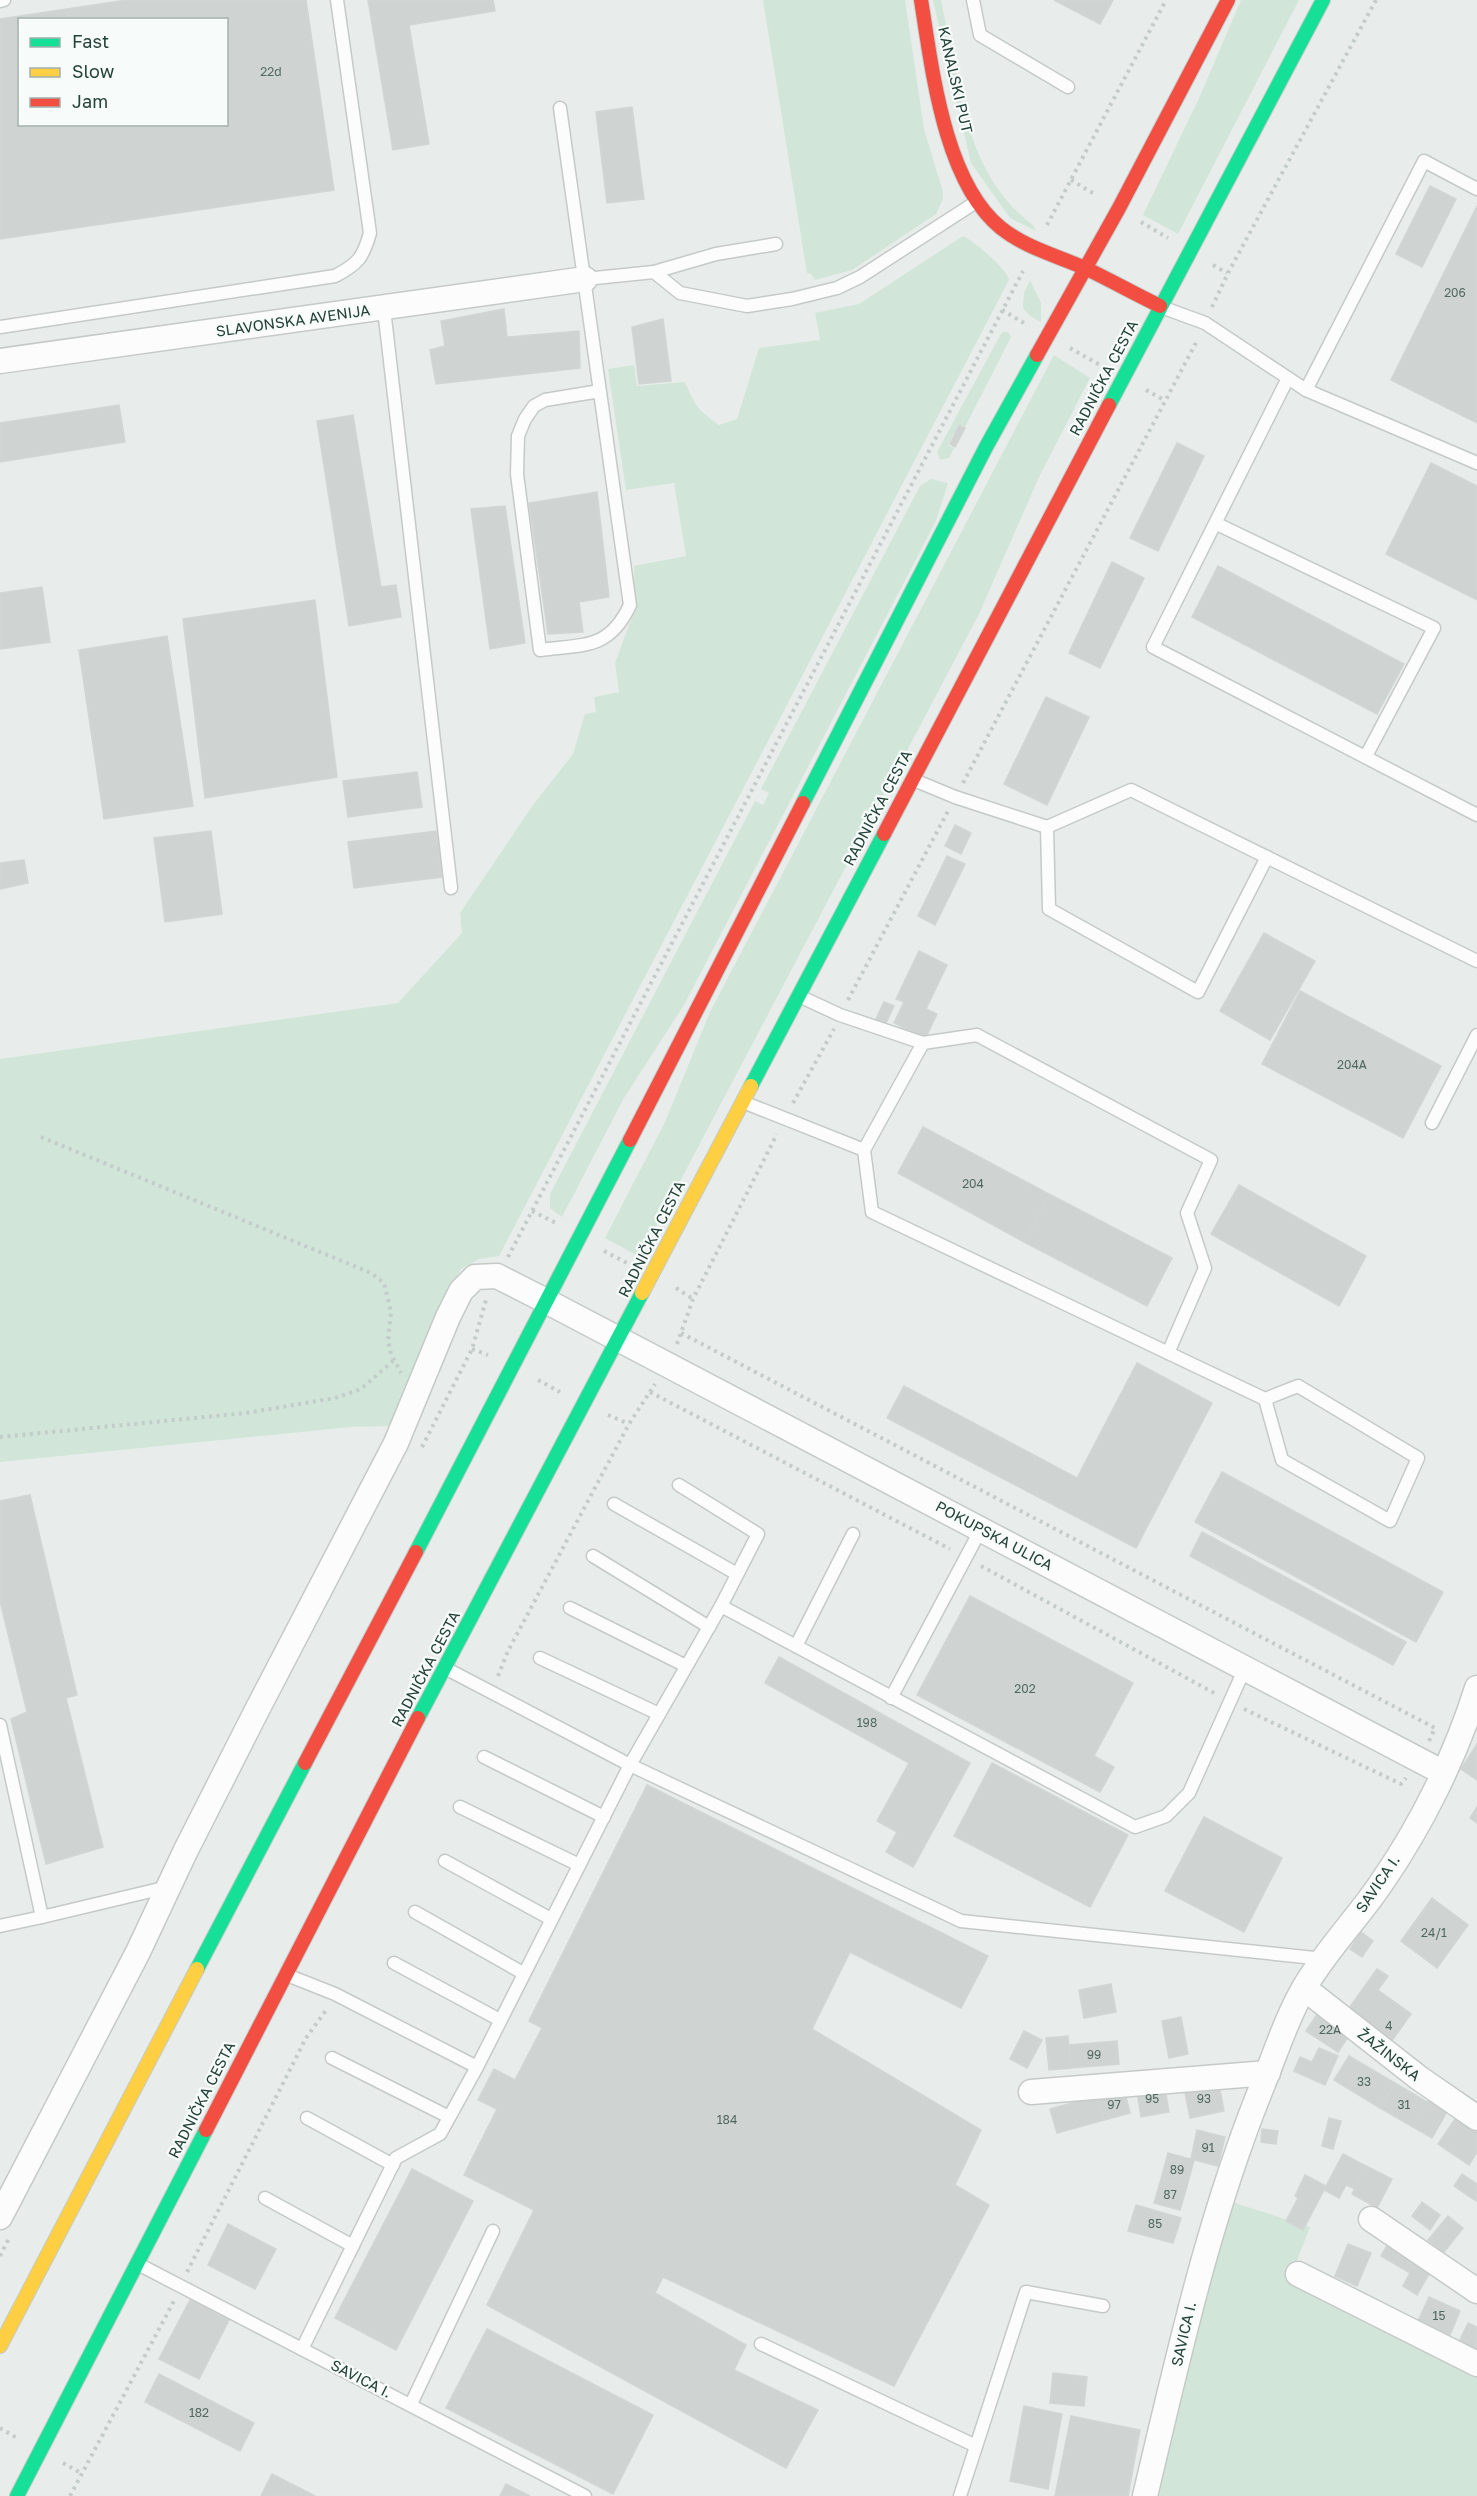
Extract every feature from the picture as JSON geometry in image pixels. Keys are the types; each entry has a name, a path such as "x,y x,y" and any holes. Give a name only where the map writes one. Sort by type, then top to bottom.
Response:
{"main road":[{"name":"KANALSKI PUT","path":"921,0 937,88 953,145 967,179 990,217 1034,248 1086,269 1160,306"},
{"path":"0,2346 546,1301 986,447 1086,269 1228,0"},
{"name":"RADNIČKA CESTA","path":"17,2496 444,1668 1323,0"}],"street":[{"name":"SLAVONSKA AVENIJA","path":"0,361 384,309 585,279"},
{"name":"POKUPSKA ULICA","path":"0,2217 138,1952 168,1887 396,1443 434,1347 461,1291 475,1276 490,1274 546,1301 1443,1772"},
{"name":"SAVICA I.","path":"1145,2496 1197,2277 1234,2155 1304,1988 1382,1882 1412,1832 1467,1719 1477,1688"},
{"name":"ŽAŽINSKA","path":"1304,1988 1419,2078 1477,2118"},
{"path":"1031,2092 1268,2073"},
{"path":"1371,2219 1477,2292"},
{"path":"1298,2274 1477,2364"}],"lane":[{"path":"0,327 336,276 355,266 365,250 370,233 337,0"},
{"path":"973,0 980,35 1068,87"},
{"path":"560,108 585,279 630,605 621,626 597,642 540,650 517,474 519,436 525,419 534,406 545,400 600,391"},
{"path":"1306,390 1424,161 1477,189"},
{"path":"654,272 680,293 735,304 747,306 792,299 837,288 860,277 980,200"},
{"path":"585,279 654,272 716,254 776,244"},
{"path":"1160,306 1205,323 1287,380 1306,390 1477,463"},
{"path":"384,309 451,888"},
{"path":"1287,380 1216,524 1152,646 1477,815"},
{"path":"1216,524 1434,628 1366,756"},
{"path":"913,780 955,798 1047,827 1131,790 1477,961"},
{"path":"1047,827 1049,909 1198,992 1267,857"},
{"path":"798,995 840,1015 923,1043 977,1035 1211,1160 1187,1213 1204,1268 1168,1353"},
{"path":"1432,1123 1477,1035"},
{"path":"923,1043 864,1150 872,1212 1264,1399 1298,1386 1418,1458 1389,1521 1282,1460 1264,1399"},
{"path":"741,1102 864,1150"},
{"path":"302,2349 396,2158 440,2134 477,2067 630,1765 721,1606 758,1534 679,1485"},
{"path":"614,1504 737,1574"},
{"path":"891,1698 981,1529"},
{"path":"796,1646 853,1534"},
{"path":"593,1556 709,1627"},
{"path":"721,1606 1135,1827 1166,1816 1189,1793 1245,1668"},
{"path":"570,1608 686,1666"},
{"path":"540,1658 659,1714"},
{"path":"444,1668 630,1765 961,1921 1324,1959"},
{"path":"0,1725 42,1917"},
{"path":"484,1757 604,1817"},
{"path":"460,1807 579,1865"},
{"path":"445,1861 551,1919"},
{"path":"0,1926 168,1887"},
{"path":"415,1912 524,1973"},
{"path":"394,1963 500,2020"},
{"path":"285,1974 335,1994 477,2067"},
{"path":"332,2058 449,2117"},
{"path":"307,2118 393,2165"},
{"path":"266,2198 353,2246"},
{"path":"411,2404 493,2231"},
{"name":"SAVICA I.","path":"137,2263 585,2496"},
{"path":"960,2496 1026,2292 1103,2306"},
{"path":"761,2344 976,2446"}],"path":[{"path":"1042,232 1166,0"},
{"path":"1213,306 1228,273 1376,0"},
{"path":"1071,180 1092,193"},
{"path":"1136,219 1170,239"},
{"path":"1209,262 1228,273"},
{"path":"508,1257 1023,270"},
{"path":"1002,310 1032,327"},
{"path":"1060,343 1095,362"},
{"path":"676,1346 693,1299 784,1120 1193,349"},
{"path":"1141,388 1164,400"},
{"path":"41,1137 370,1273 384,1283 391,1312 388,1340 394,1360 402,1375"},
{"path":"532,1211 557,1224"},
{"path":"597,1247 634,1266"},
{"path":"671,1284 693,1299"},
{"path":"650,1392 966,1557 1230,1701 1401,1784 1420,1760 1435,1728 681,1333"},
{"path":"0,1437 246,1413 335,1398 361,1389 394,1360"},
{"path":"534,1377 561,1393"},
{"path":"491,1693 508,1651 629,1424 656,1382"},
{"path":"602,1413 629,1424"},
{"path":"70,2496 181,2285 306,2038 335,1994"},
{"path":"0,2428 24,2441"},
{"path":"57,2460 81,2473"}],"green space":[{"path":"763,0 905,0 924,129 943,192 943,199 936,214 852,270 815,280 811,274 807,273"},
{"path":"933,0 941,0 960,92 978,152 992,179 1010,204 1033,225 1036,231 1010,218 971,163"},
{"path":"1241,0 1299,0 1178,234 1143,215 1200,96"},
{"path":"963,236 990,256 1009,280 499,1256 479,1259 461,1269 429,1328 393,1426 351,1427 0,1462 0,1059 398,1003 462,933 460,913 533,805 573,754 585,714 596,712 594,697 619,692 615,663 635,609 634,566 686,556 674,483 626,490 608,369 634,365 637,386 685,382 698,407 719,425 737,419 759,348 820,340 815,313 859,304"},
{"path":"1030,280 1041,303 1041,322 1030,316 1023,308 1024,293"},
{"path":"1002,332 1008,332 1011,337 965,427 959,424 948,445 954,448 949,458 940,460 937,452"},
{"path":"1054,355 1090,378 1039,477 979,614 658,1223 638,1256 605,1238 665,1122 710,1012"},
{"path":"931,479 948,483 936,521 684,1005 624,1098 562,1217 550,1208 550,1194 755,801 763,805 769,793 761,789 920,486"},
{"path":"1229,2201 1310,2227 1296,2263 1477,2372 1477,2496 1159,2496 1191,2339"}],"building":[{"path":"127,0 306,0 334,190 0,239 0,19"},
{"path":"368,0 493,0 495,11 409,25 429,144 393,150"},
{"path":"1054,0 1113,0 1100,24"},
{"path":"632,107 644,199 607,203 596,112"},
{"path":"1430,186 1456,199 1422,267 1396,254"},
{"path":"1477,206 1477,423 1391,380"},
{"path":"504,309 507,337 579,331 580,368 436,384 430,350 445,346 441,321"},
{"path":"663,319 671,381 639,384 632,327"},
{"path":"119,405 125,442 0,462 0,423"},
{"path":"353,415 381,587 396,585 401,617 349,626 317,421"},
{"path":"959,425 965,428 955,447 950,444"},
{"path":"1177,443 1204,456 1158,551 1130,538"},
{"path":"1431,463 1477,486 1477,600 1386,554"},
{"path":"597,492 609,597 579,602 583,632 548,634 529,503"},
{"path":"505,506 525,643 490,649 471,509"},
{"path":"1112,562 1144,578 1100,668 1069,653"},
{"path":"1218,566 1404,664 1377,714 1192,617"},
{"path":"42,587 50,642 0,649 0,593"},
{"path":"315,600 337,777 205,798 183,619"},
{"path":"167,636 193,806 104,819 79,650"},
{"path":"1046,697 1089,717 1047,805 1004,784"},
{"path":"417,772 422,807 348,817 343,781"},
{"path":"955,825 971,833 961,854 945,846"},
{"path":"211,831 222,914 165,922 154,838"},
{"path":"437,831 442,877 354,888 348,842"},
{"path":"947,856 965,864 935,925 918,916"},
{"path":"24,860 28,883 0,889 0,863"},
{"path":"1264,933 1315,961 1270,1040 1220,1011"},
{"path":"919,951 947,965 926,1009 937,1014 925,1039 894,1023 904,1002 896,999"},
{"path":"1300,991 1441,1066 1403,1138 1262,1064"},
{"path":"884,1002 894,1006 886,1023 876,1019"},
{"path":"923,1127 1049,1194 1024,1242 898,1173"},
{"path":"1239,1185 1366,1256 1339,1306 1211,1234"},
{"path":"1049,1194 1172,1258 1147,1306 1024,1242"},
{"path":"1137,1363 1212,1403 1136,1548 887,1418 904,1386 1077,1478"},
{"path":"1222,1472 1443,1592 1416,1642 1195,1522"},
{"path":"30,1495 77,1695 66,1698 103,1847 46,1864 11,1719 27,1712 0,1601 0,1501"},
{"path":"1202,1532 1406,1642 1393,1665 1190,1556"},
{"path":"970,1596 1133,1683 1094,1756 1114,1767 1100,1792 917,1695"},
{"path":"779,1657 970,1763 913,1867 886,1852 897,1832 877,1821 909,1763 765,1683"},
{"path":"1477,1744 1477,1780 1461,1769"},
{"path":"992,1763 1128,1835 1090,1907 954,1836"},
{"path":"647,1785 988,1956 961,2008 850,1952 812,2029 981,2130 955,2185 989,2205 894,2386 663,2277 655,2293 746,2345 734,2370 818,2410 786,2468 487,2305 534,2210 464,2175 497,2109 478,2100 494,2069 515,2080 542,2028 529,2021"},
{"path":"1477,1807 1477,1823 1470,1818"},
{"path":"1204,1817 1282,1858 1244,1932 1165,1891"},
{"path":"1432,1898 1468,1925 1437,1968 1401,1941"},
{"path":"1361,1932 1373,1941 1362,1957 1350,1949"},
{"path":"1377,1969 1388,1976 1378,1990 1411,2014 1391,2042 1347,2011"},
{"path":"1111,1984 1116,2012 1084,2018 1079,1990"},
{"path":"1322,2007 1354,2028 1338,2052 1306,2031"},
{"path":"1181,2017 1188,2054 1169,2058 1162,2021"},
{"path":"1024,2031 1042,2040 1027,2068 1010,2059"},
{"path":"1068,2036 1071,2068 1049,2070 1046,2038"},
{"path":"1117,2041 1119,2064 1071,2068 1069,2045"},
{"path":"1319,2048 1338,2056 1325,2085 1294,2071 1300,2057 1312,2062"},
{"path":"1349,2056 1395,2083 1380,2108 1334,2080"},
{"path":"1218,2080 1224,2111 1190,2118 1184,2087"},
{"path":"1164,2082 1169,2112 1141,2117 1136,2086"},
{"path":"1395,2083 1427,2102 1413,2127 1380,2108"},
{"path":"1124,2089 1130,2113 1104,2120 1097,2096"},
{"path":"1097,2096 1104,2120 1057,2133 1050,2109"},
{"path":"1429,2099 1448,2110 1432,2138 1413,2127"},
{"path":"1457,2116 1477,2129 1477,2152 1469,2165 1438,2144"},
{"path":"1329,2118 1341,2121 1333,2149 1322,2146"},
{"path":"1262,2129 1278,2131 1276,2144 1261,2142"},
{"path":"1197,2130 1225,2137 1218,2166 1191,2159"},
{"path":"1168,2153 1194,2160 1187,2186 1161,2179"},
{"path":"1343,2154 1366,2166 1355,2189 1346,2185 1339,2198 1324,2190"},
{"path":"1366,2166 1392,2179 1377,2208 1352,2194"},
{"path":"412,2169 473,2201 396,2350 335,2318"},
{"path":"1462,2174 1477,2184 1476,2201 1454,2186"},
{"path":"1305,2175 1326,2186 1303,2230 1286,2221 1298,2198 1295,2196"},
{"path":"1161,2179 1187,2186 1180,2210 1154,2203"},
{"path":"1422,2202 1440,2215 1430,2230 1412,2216"},
{"path":"1136,2205 1181,2218 1173,2243 1128,2231"},
{"path":"1448,2216 1463,2228 1444,2252 1428,2240"},
{"path":"228,2224 276,2249 255,2289 208,2265"},
{"path":"1389,2242 1418,2258 1410,2273 1381,2256"},
{"path":"1348,2244 1371,2253 1357,2286 1335,2276"},
{"path":"1418,2258 1433,2267 1417,2295 1403,2286"},
{"path":"1429,2297 1460,2311 1450,2335 1418,2321"},
{"path":"190,2300 229,2320 199,2379 159,2359"},
{"path":"1468,2323 1477,2327 1477,2352 1458,2344"},
{"path":"487,2329 653,2415 613,2494 446,2408"},
{"path":"1053,2373 1087,2377 1084,2406 1050,2403"},
{"path":"159,2374 254,2423 240,2451 145,2402"},
{"path":"1024,2406 1062,2414 1048,2489 1010,2481"},
{"path":"1071,2416 1140,2430 1128,2496 1055,2496"},
{"path":"272,2474 315,2496 261,2496"},
{"path":"506,2484 530,2496 500,2496"}],"traffic: fast":[{"path":"1109,405 1323,0"},
{"path":"803,803 986,447 1037,355"},
{"path":"751,1086 884,834"},
{"path":"416,1552 630,1140"},
{"path":"418,1718 642,1293"},
{"path":"197,1969 305,1763"},
{"path":"17,2496 206,2130"}],"traffic: slow":[{"path":"642,1293 751,1086"},
{"path":"0,2346 197,1969"}],"traffic: jam":[{"path":"921,0 936,90 944,122 966,183 982,208 1001,228 1021,241 1087,269 1160,306"},
{"path":"1037,355 1119,208 1228,0"},
{"path":"884,834 1109,405"},
{"path":"630,1140 803,803"},
{"path":"305,1763 416,1552"},
{"path":"206,2130 418,1718"}]}
